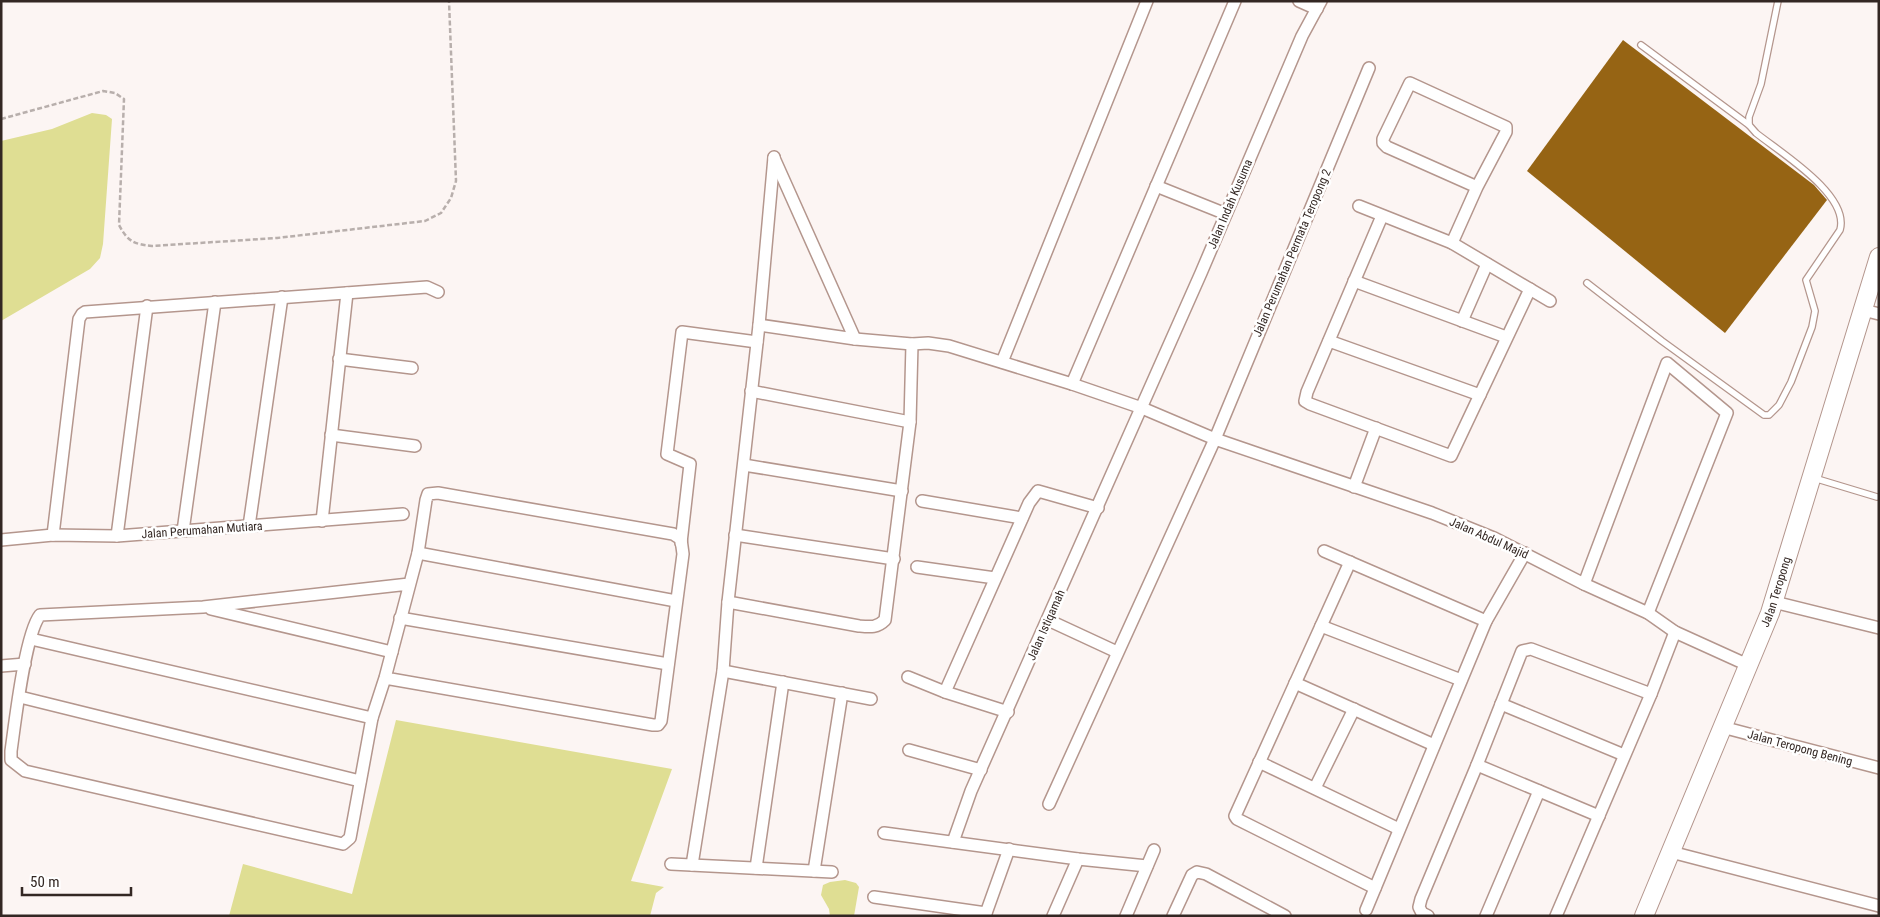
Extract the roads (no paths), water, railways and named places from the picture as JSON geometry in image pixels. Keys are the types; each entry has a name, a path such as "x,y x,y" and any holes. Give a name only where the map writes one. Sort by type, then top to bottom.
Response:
{"main road":[{"name":"Jalan Teropong","path":"1644,916 1722,727 1750,666 1774,602 1812,477 1871,312 1879,257"}],"street":[{"path":"1002,362 1147,1"},
{"path":"1072,384 1235,1"},
{"path":"1299,1 1319,5"},
{"name":"Jalan Indah Kusuma","path":"1142,408 1302,36 1319,5"},
{"name":"Jalan Perumahan Permata Teropong 2","path":"1049,804 1215,439 1369,68"},
{"path":"1452,243 1477,187 1506,132 1506,127 1410,83 1382,139 1383,143 1387,147 1477,187"},
{"path":"692,865 723,672 728,602 759,325 774,157 856,339"},
{"path":"1156,186 1226,214"},
{"path":"1359,206 1452,243 1550,301"},
{"path":"1382,216 1307,392 1305,401 1310,404 1451,456 1530,289"},
{"path":"1462,321 1487,264"},
{"path":"1354,281 1506,337"},
{"path":"53,535 79,319 85,312 427,287 438,292"},
{"path":"322,521 346,293"},
{"path":"249,526 282,297"},
{"path":"183,531 215,302"},
{"path":"117,536 147,306"},
{"name":"Jalan Abdul Majid","path":"759,325 856,339 949,346 1142,408 1215,439 1432,513 1494,538 1584,584 1648,613 1675,632 1750,666"},
{"path":"681,543 690,464 667,454 682,332 757,342"},
{"path":"1328,341 1480,395"},
{"path":"728,602 872,627 881,624 885,620 910,422 912,344"},
{"path":"339,359 412,368"},
{"path":"1584,584 1667,363 1727,413 1648,613"},
{"path":"751,391 910,422"},
{"name":"Jalan Istiqamah","path":"953,842 971,791 1008,712 1142,408"},
{"path":"1354,487 1376,428"},
{"path":"331,435 415,446"},
{"path":"744,465 902,491"},
{"path":"946,692 1033,496 1038,491 1098,508"},
{"path":"385,678 653,726 658,725 661,721 683,554 681,539 673,534 438,493 428,494 418,553 385,678 372,718 350,838 343,844 25,771 11,760 25,664 37,619 43,614 203,607 409,584"},
{"path":"922,501 1022,518"},
{"name":"Jalan Perumahan Mutiara","path":"1,540 53,535 117,536 403,514"},
{"path":"735,535 894,559"},
{"path":"1324,551 1486,621"},
{"path":"418,553 676,601"},
{"path":"1366,910 1486,621 1525,553"},
{"path":"1350,562 1234,816 1375,888"},
{"path":"917,567 995,578"},
{"path":"1774,602 1879,628"},
{"path":"203,607 392,652"},
{"path":"400,618 668,664"},
{"path":"1048,620 1117,652"},
{"path":"1321,626 1461,680"},
{"path":"1556,916 1651,694 1675,632"},
{"path":"31,639 372,718"},
{"path":"1428,916 1422,913 1419,907 1421,899 1522,651 1527,648 1651,694"},
{"path":"1,666 25,664"},
{"path":"723,672 871,699"},
{"path":"908,677 946,692 1008,712"},
{"path":"756,868 782,682"},
{"path":"1295,683 1434,745"},
{"path":"814,871 842,693"},
{"path":"20,696 360,781"},
{"path":"1501,704 1624,755"},
{"path":"1315,788 1354,709"},
{"name":"Jalan Teropong Bening","path":"1722,727 1879,768"},
{"path":"909,750 981,770"},
{"path":"1259,762 1399,829"},
{"path":"1477,765 1598,816"},
{"path":"1486,916 1539,791"},
{"path":"884,833 1078,859 1147,866"},
{"path":"874,897 985,914 1008,849"},
{"path":"1126,916 1154,850"},
{"path":"1671,852 1879,906"},
{"path":"1053,916 1078,859"},
{"path":"671,864 832,872"},
{"path":"1173,916 1192,875 1197,872 1206,874 1285,916"}],"lane":[{"path":"1749,125 1761,84 1778,1"},
{"path":"1587,283 1662,341 1764,415 1769,414 1779,406 1791,382 1815,315 1806,280 1840,230 1843,222 1836,203 1822,185 1756,133 1749,125 1641,45"},
{"path":"1812,477 1876,497"}]}
